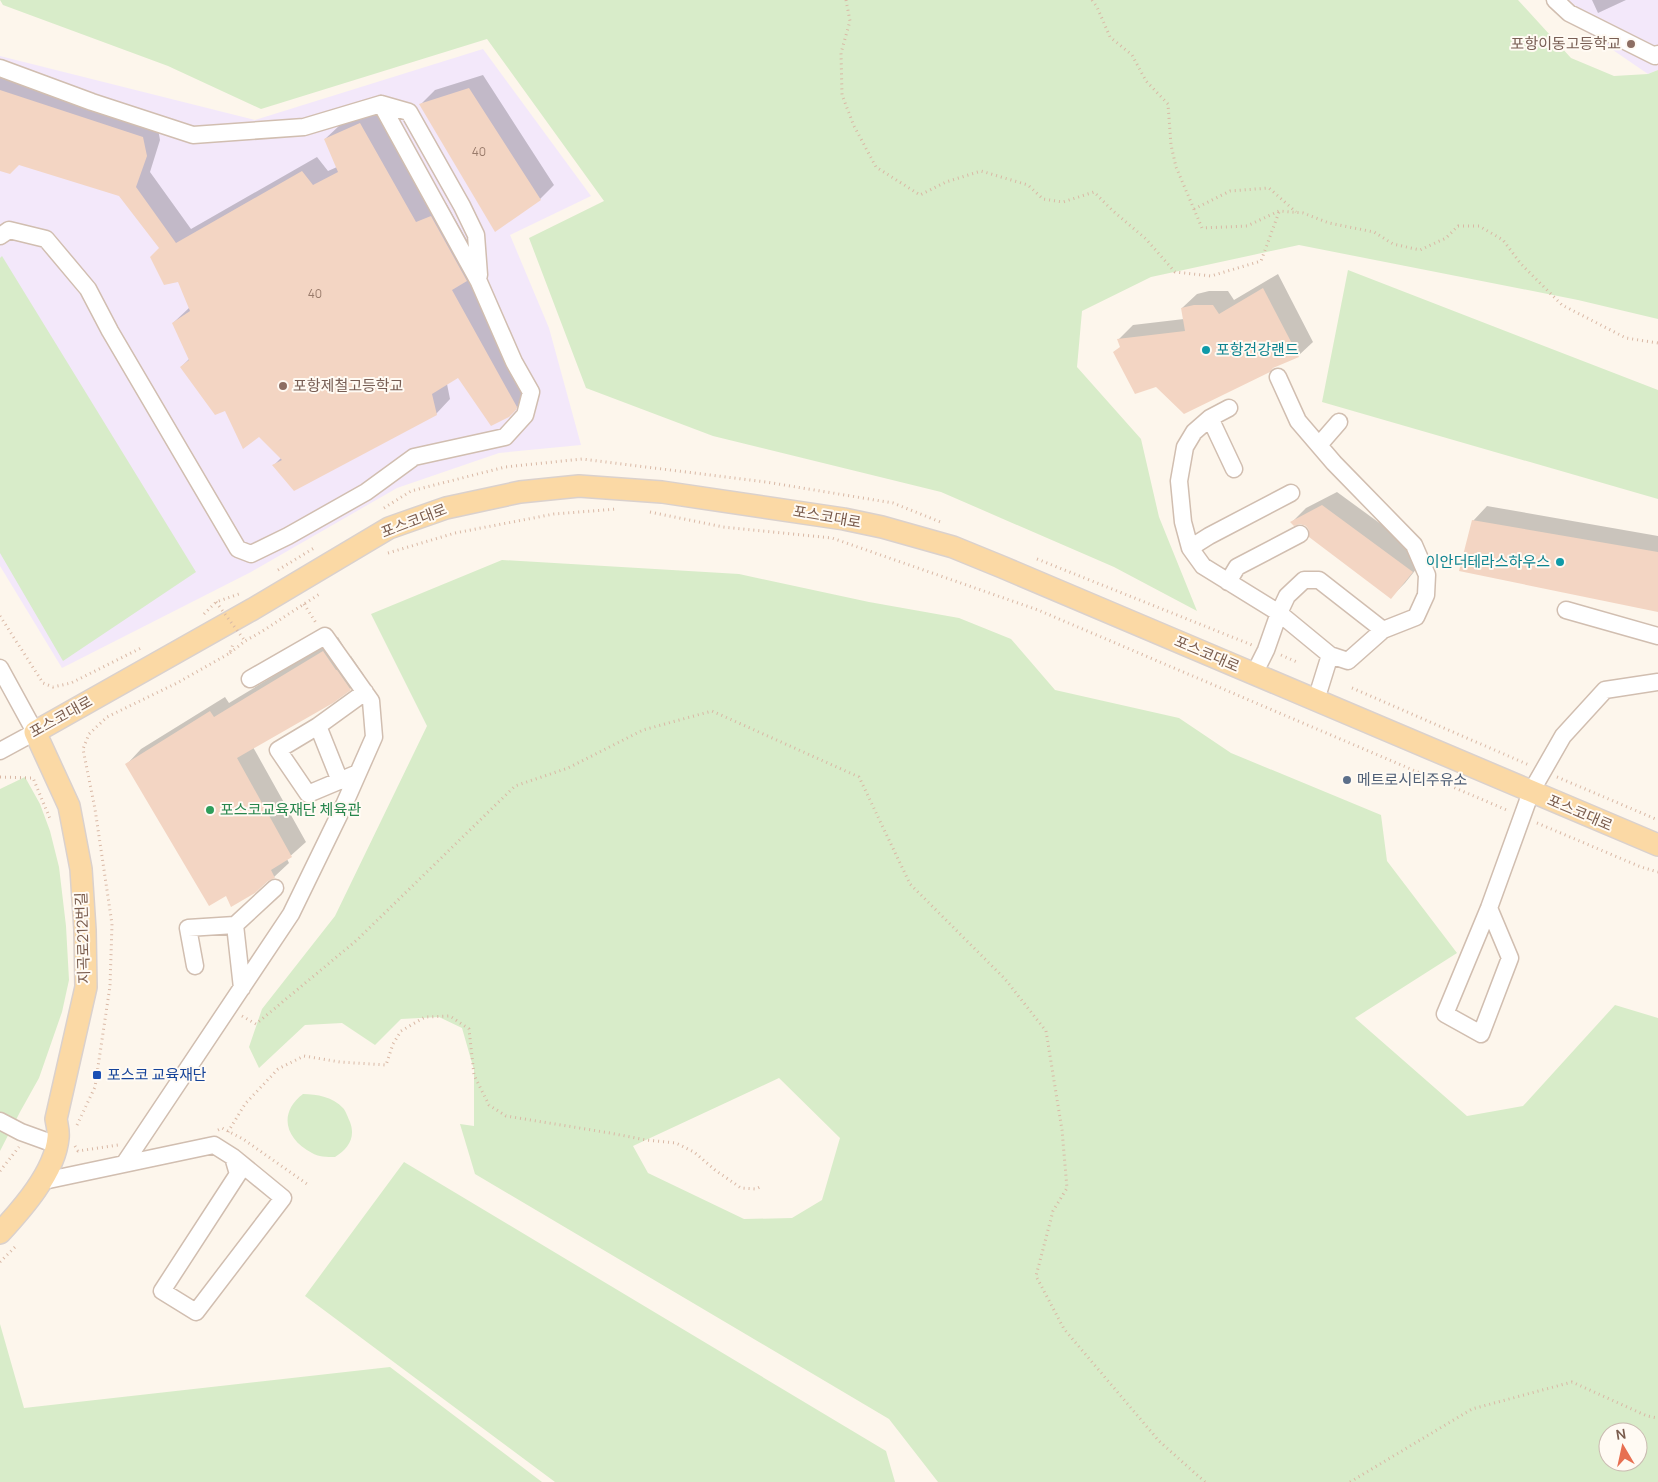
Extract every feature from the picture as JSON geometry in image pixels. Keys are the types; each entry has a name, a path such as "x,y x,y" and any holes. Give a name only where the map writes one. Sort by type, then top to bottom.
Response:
{"main road":[{"name":"포스코대로","path":"35,732 253,609 389,528 446,508 484,499 520,492 579,486 662,492 844,519 953,548 1658,845"},
{"name":"지곡로212번길","path":"0,1233 22,1208 53,1158 58,1137 56,1119 86,987 81,869 69,806 35,732"}],"street":[{"path":"1554,0 1569,14 1655,56 1658,54"},
{"path":"0,68 92,102 193,135 304,127 382,104 480,282 514,362 531,392 525,415 505,437 414,457 383,480 288,536 251,554 238,549 110,331 88,288 46,240 9,230 0,236"},
{"path":"1229,408 1210,418 1194,432 1185,447 1179,481 1183,522 1190,548 1203,566 1279,613 1330,655 1348,661 1383,630 1416,617 1426,595 1427,575 1414,545 1334,463 1298,421 1278,377"},
{"path":"1210,418 1234,469"},
{"path":"1319,445 1338,422"},
{"path":"1190,548 1209,536 1292,493"},
{"path":"1228,582 1237,567 1300,534"},
{"path":"1254,674 1266,650 1287,596 1304,580 1319,580 1383,630"},
{"path":"1566,610 1658,636"},
{"path":"124,1164 291,914 374,737 371,701 325,636 250,679"},
{"path":"1316,700 1330,655"},
{"name":"지곡로212번길","path":"0,668 35,732"},
{"path":"1489,908 1510,958 1480,1034 1444,1014 1489,908 1531,792 1563,736 1605,690 1658,682"},
{"path":"358,773 308,794 278,750 318,726 365,692"},
{"path":"318,726 340,781"},
{"name":"포스코대로","path":"0,751 35,732"},
{"path":"195,966 188,928 235,925 275,888"},
{"path":"235,925 242,988"},
{"path":"0,1121 26,1134 57,1145"},
{"path":"39,1182 214,1145 227,1153 283,1198 196,1312 162,1291 238,1174 227,1153"}],"path":[{"path":"846,0 850,21 841,53 842,95 854,126 876,167 920,195 946,182 981,171 1028,185 1043,199 1063,202 1094,192 1146,239 1175,272 1211,276 1261,261 1279,211"},
{"path":"1092,0 1110,37 1132,55 1146,81 1168,104 1176,167 1202,228 1247,226 1279,211 1296,212 1374,232 1393,244 1420,250 1446,238 1458,226 1479,226 1503,240 1521,264 1562,305 1626,338 1658,344"},
{"path":"1194,209 1230,191 1269,188 1296,212"},
{"path":"380,555 454,533 554,514 623,509"},
{"path":"641,510 723,526 832,538 1047,613 1522,817 1641,867 1658,872"},
{"path":"272,573 296,559"},
{"path":"241,593 203,616 216,602 241,593"},
{"path":"216,602 245,641"},
{"path":"89,734 107,716 177,683 230,653 245,641 304,604 325,636"},
{"path":"0,616 43,683 52,687 70,683 146,646"},
{"path":"251,630 261,632"},
{"path":"230,653 231,645 244,635"},
{"path":"1278,654 1296,662"},
{"path":"1352,688 1658,820"},
{"path":"242,988 238,1014 256,1024 358,940 515,786 568,768 643,730 712,711 859,777 910,884 1005,979 1046,1031 1062,1130 1067,1188 1053,1212 1036,1276 1064,1329 1159,1441 1205,1482"},
{"path":"0,777 33,778 54,828"},
{"path":"227,1153 228,1131 245,1104 278,1069 304,1056 340,1062 386,1065 401,1031 425,1018 450,1016 469,1029 474,1075 489,1105 506,1116 646,1140 676,1143 694,1152 714,1170 741,1188 756,1189 762,1186"},
{"path":"0,1171 20,1147 26,1134"},
{"path":"1350,1482 1472,1409 1572,1382 1647,1416 1658,1418"}],"shaded area":[{"name":"포항이동고등학교","path":"1546,0 1658,0 1658,70 1648,74 1566,18"},
{"name":"포항제철고등학교","path":"483,49 591,196 510,235 549,328 581,445 499,453 397,488 251,572 62,668 0,566 0,56 255,120"}],"green space":[{"path":"0,0 1518,0 1571,58 1614,76 1648,74 1658,70 1658,319 1578,300 1299,245 1151,277 1082,311 1077,367 1141,439 1159,517 1197,611 1114,567 941,492 713,436 586,388 529,238 604,201 487,39 261,109 168,66 3,5"},
{"path":"2,256 196,572 63,661 0,553 0,258"},
{"path":"1348,270 1658,390 1658,499 1322,402"},
{"path":"502,560 739,574 869,602 959,618 1011,639 1055,690 1179,718 1231,753 1381,815 1387,861 1457,953 1355,1018 1467,1116 1523,1106 1615,1005 1658,1018 1658,1482 938,1482 889,1419 475,1174 460,1124 474,1126 474,1070 462,1028 439,1017 401,1019 375,1045 342,1023 305,1025 259,1068 249,1047 262,1009 335,916 427,726 371,614","holes":["779,1078 840,1138 822,1200 792,1218 744,1219 648,1173 633,1146"]},
{"path":"25,777 40,804 50,831 59,867 66,926 69,980 62,1012 39,1078 0,1151 0,789"},
{"path":"303,1094 330,1099 344,1109 352,1128 352,1133 347,1147 335,1157 314,1154 296,1141 291,1133 288,1125 290,1109"},
{"path":"404,1162 886,1451 895,1482 555,1482 305,1296"},
{"path":"0,1324 24,1408 390,1367 542,1482 0,1482"}],"building":[{"path":"469,88 541,200 495,232 419,104"},
{"name":"포항제철고등학교","path":"0,90 143,137 147,156 136,187 176,243 302,171 313,185 338,172 324,139 360,123 416,222 431,216 467,281 452,290 517,407 516,410 509,417 491,426 458,378 432,394 437,415 294,491 272,465 282,460 259,437 243,449 225,411 215,415 180,367 189,360 172,323 190,311 178,282 164,285 150,257 159,248 119,196 19,165 10,174 0,171"},
{"name":"포항건강랜드","path":"1263,288 1299,357 1273,368 1270,372 1184,414 1156,387 1135,394 1113,352 1120,347 1117,339 1185,331 1181,308 1194,305 1213,305 1219,314"},
{"path":"1322,505 1413,572 1391,599 1309,537 1309,530 1306,526 1300,524 1294,526 1290,522"},
{"name":"이안더테라스하우스","path":"1472,520 1658,552 1658,612 1459,571"},
{"name":"포스코교육재단 체육관","path":"323,651 351,690 333,703 237,758 292,857 271,870 275,878 268,881 255,893 231,907 226,896 209,906 125,764 210,711 214,717"}],"place":[{"name":"포항이동고등학교","path":"1631,44"},
{"name":"포항건강랜드","path":"1206,350"},
{"name":"포항제철고등학교","path":"283,386"},
{"name":"이안더테라스하우스","path":"1560,562"},
{"name":"메트로시티주유소","path":"1347,780"},
{"name":"포스코교육재단 체육관","path":"210,810"},
{"name":"포스코 교육재단","path":"97,1075"}]}
